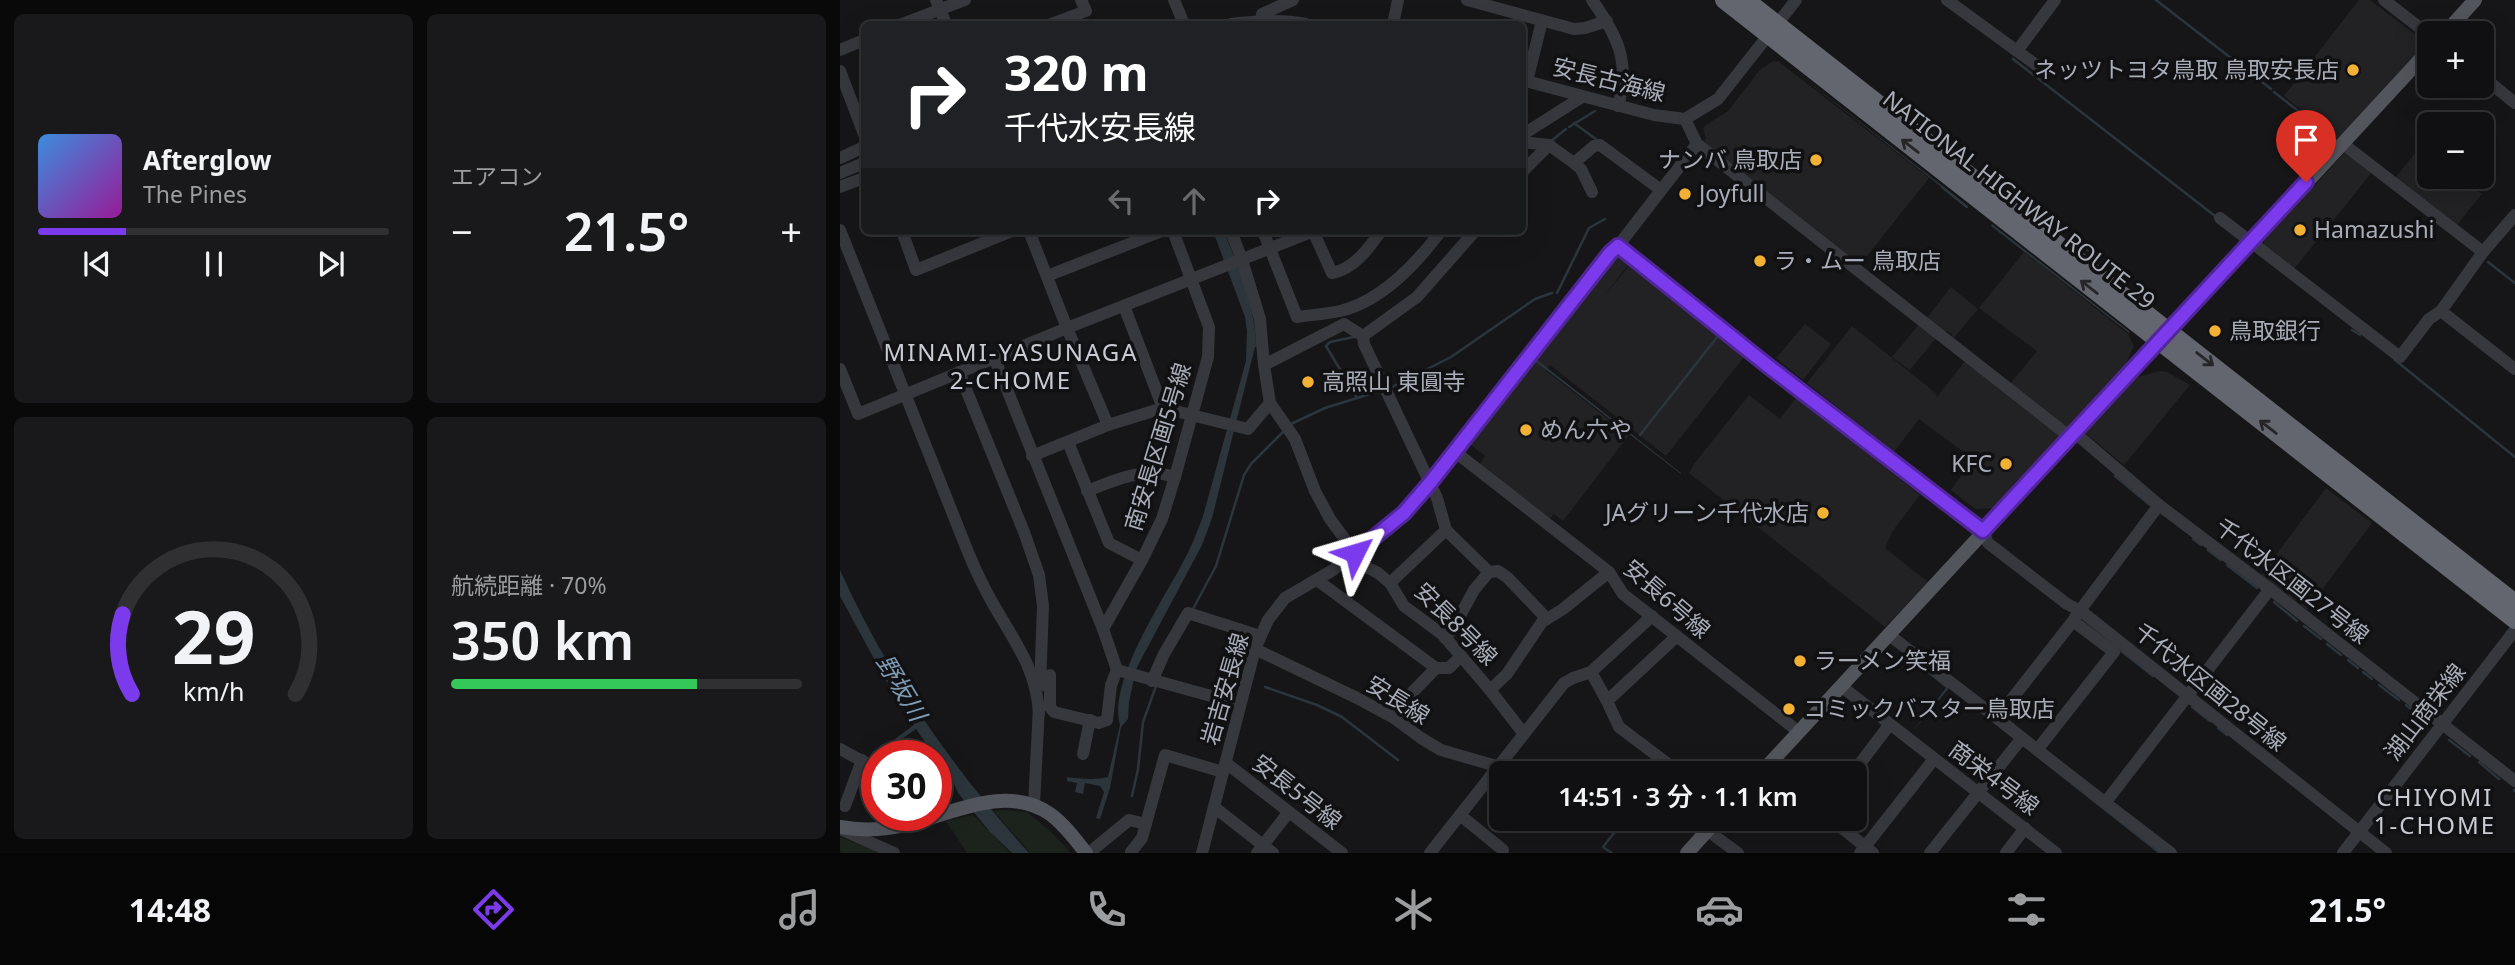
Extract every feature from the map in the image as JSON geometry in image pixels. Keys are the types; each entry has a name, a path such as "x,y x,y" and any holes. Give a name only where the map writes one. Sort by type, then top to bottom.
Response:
{"highway":[{"name":"NATIONAL HIGHWAY ROUTE 29","path":"1724,0 1773,29 2164,336 2515,620"},
{"name":"NATIONAL HIGHWAY ROUTE 29","path":"1746,0 1773,29"},
{"name":"NATIONAL HIGHWAY ROUTE 29","path":"2164,336 2515,603"}],"main road":[{"path":"2456,21 2475,0"},
{"path":"1775,761 1888,634 2417,63"},
{"path":"952,811 988,802 1018,800 1034,805 1060,822 1088,853"},
{"path":"840,828 861,828"},
{"path":"1687,853 1708,831"}],"street":[{"path":"908,21 938,5 965,0"},
{"path":"1174,0 1183,21"},
{"path":"1394,21 1398,0"},
{"path":"1466,0 1496,4 1542,22 1574,29 1607,21"},
{"path":"1592,0 1607,21 1625,68 1618,106"},
{"path":"1697,144 1685,119 1718,99 1796,0"},
{"path":"2017,51 2055,0"},
{"path":"2384,0 2417,26"},
{"path":"1955,2 2039,67"},
{"path":"1056,21 1083,5"},
{"path":"1262,14 1286,5"},
{"path":"1254,21 1278,21"},
{"path":"1526,78 1542,22"},
{"path":"840,50 861,41"},
{"path":"840,71 861,126"},
{"name":"安長古海線","path":"1526,81 1654,115 1685,119"},
{"path":"2494,86 2515,103"},
{"path":"1526,132 1582,97"},
{"path":"1526,142 1549,145 1574,163 1581,169 1592,192"},
{"path":"2342,143 2483,252"},
{"name":"岩吉安長線","path":"1203,852 1240,704 1258,643 1268,620 1285,598 1317,580 1352,555 1404,513 1697,144"},
{"name":"千代水区画27号線","path":"1697,144 2515,781"},
{"path":"1526,168 1549,145"},
{"path":"1574,163 1594,146 1600,145 1661,190"},
{"path":"840,158 861,148"},
{"path":"840,187 853,175"},
{"path":"2220,218 2400,356 2429,319 2441,311 2483,252 2515,215"},
{"path":"840,230 979,578 1030,667 1036,685 1039,713"},
{"path":"903,235 916,270 1002,235"},
{"path":"1031,235 1108,425"},
{"path":"1047,276 1152,235"},
{"name":"南安長区画5号線","path":"1103,629 1142,561 1162,519 1208,357 1209,327 1175,235"},
{"name":"安長8号線","path":"1233,235 1260,319 1270,404 1295,439 1315,491 1330,519 1352,555 1390,583 1404,606 1445,638 1524,734"},
{"path":"1265,235 1297,317 1343,317 1363,336 1364,344 1430,483 1446,530 1489,572"},
{"path":"840,369 858,414 994,357 1303,235"},
{"path":"1315,235 1332,273 1342,271 1360,257 1378,235"},
{"path":"1264,365 1392,284 1438,235"},
{"path":"1363,336 1417,297 1471,235"},
{"path":"1618,246 1768,366 1983,531 1988,543 2067,604 2077,616"},
{"path":"1124,306 1163,408"},
{"path":"2441,311 2515,369"},
{"path":"994,357 1118,670 1111,685 1107,720 1099,723 1054,712 1050,707 1050,675"},
{"path":"959,372 1039,575 1043,618 1034,805"},
{"path":"1032,456 1108,425 1163,408 1248,429 1270,404"},
{"path":"1068,442 1109,543 1142,561"},
{"path":"1454,450 1609,572"},
{"path":"1087,491 1128,475 1147,472 1175,477"},
{"path":"1997,718 2159,505"},
{"path":"1390,583 1446,530"},
{"path":"1445,638 1474,590 1489,572 1498,571 1508,578 1547,619"},
{"name":"安長6号線","path":"1490,690 1507,674 1542,622 1609,572 1623,594 1798,732"},
{"path":"1317,580 1436,668 1449,668 1461,656"},
{"path":"2105,803 2270,589"},
{"name":"安長線","path":"1152,681 1188,613 1258,643 1394,718 1441,750 1489,763"},
{"path":"1503,761 1569,679 1591,672 1652,616"},
{"name":"千代水区画28号線","path":"2077,616 2188,696 2386,853"},
{"name":"湖山商栄線","path":"2343,853 2515,630"},
{"path":"1888,634 2171,853"},
{"path":"1607,701 1677,636"},
{"path":"2037,750 2118,648"},
{"path":"1394,718 1403,702 1436,668"},
{"path":"1118,670 1240,704"},
{"path":"1591,672 1619,727 1656,761"},
{"name":"商栄4号線","path":"1841,686 2056,853"},
{"path":"1083,754 1090,720"},
{"path":"1862,761 1890,724"},
{"path":"1930,853 2022,738"},
{"path":"840,749 861,760"},
{"path":"1131,852 1142,838 1165,755 1224,767"},
{"path":"1844,831 1866,851 1934,759"},
{"path":"845,806 861,763"},
{"name":"安長5号線","path":"1224,767 1342,853"},
{"path":"1430,853 1489,779"},
{"path":"1214,807 1264,850 1288,813"},
{"path":"1460,815 1503,850"},
{"path":"1088,853 1129,820 1146,824"},
{"path":"840,828 894,853"},
{"path":"2006,853 2025,828"},
{"path":"1708,831 1738,853"}],"shaded area":[{"name":"ネッツトヨタ鳥取 鳥取安長店","path":"2359,0 2370,0 2417,36 2417,53 2337,139 2284,96"},
{"name":"ナンバ 鳥取店","path":"1773,61 1779,62 1929,178 1859,266 1704,142 1706,139 1703,128 1728,111 1759,71"},
{"path":"2417,151 2417,189 2475,189 2482,194 2456,226 2395,178"},
{"path":"2344,153 2351,153 2373,171 2294,269 2264,246 2264,241"},
{"path":"2024,252 2128,334 2134,346 2122,372 2068,431 2009,385 2037,351 1979,308"},
{"path":"1615,255 1628,265 1601,300 1629,266 1744,357 1666,456 1550,365 1546,371 1629,435 1563,521 1554,514 1547,521 1478,467 1485,456 1466,441"},
{"path":"1951,287 1978,309 1953,339 1952,334 1946,330 1944,333 1926,319"},
{"path":"1920,323 1937,337 1910,370 1892,357"},
{"path":"1805,324 1831,344 1803,380 1776,358"},
{"path":"1852,326 1937,394 1936,398 1966,360 2062,438 2014,491 1994,508 1975,509 1951,490 1973,459 1919,419 1894,452 1807,383"},
{"path":"2159,371 2167,372 2190,385 2124,465 2084,432 2134,378"},
{"name":"JAグリーン千代水店","path":"1749,395 1780,419 1796,398 1920,495 1892,532 1885,548 1928,582 1885,627 1689,473"},
{"path":"2326,488 2372,523 2307,610 2261,575"},
{"path":"994,811 1027,812 1071,853 1030,853"},
{"path":"973,815 1010,853 967,853 952,830 952,820"},
{"path":"840,837 882,853 840,852"}],"water":[{"path":"1788,66 1945,188 1944,189"},
{"path":"1992,224 2130,332 1991,226"},
{"path":"1214,235 1226,235 1245,286 1253,315 1256,345 1259,347 1255,347 1212,518 1202,545 1136,669 1128,719 1121,727 1110,788 1100,819 1096,818 1104,792 1100,786 1085,783 1083,794 1075,792 1077,783 1067,781 1067,777 1108,777 1120,725 1118,708 1129,666 1138,644 1187,554 1203,516 1246,361 1245,317"},
{"path":"1532,356 1681,473 1681,474 1531,358"},
{"name":"野坂川","path":"840,570 878,646 938,740 924,740 916,729 896,740 914,725 892,692 840,596"},
{"path":"1891,643 2165,853 2158,853 1949,688 1913,731 1946,688"},
{"path":"952,759 1029,853 1012,853 990,832 958,793 953,781"}],"waterway":[{"path":"2156,0 2271,89"},
{"path":"2013,59 2215,216"},
{"path":"2274,92 2335,140"},
{"path":"1569,127 1595,111"},
{"path":"1574,123 1597,140"},
{"path":"1550,142 1566,129"},
{"path":"1942,187 1967,207"},
{"path":"2016,193 2064,232"},
{"path":"1557,293 1589,228 1605,219"},
{"path":"2076,241 2099,258"},
{"path":"2488,262 2515,283"},
{"path":"1390,388 1451,357 1535,299 1552,293"},
{"path":"2352,330 2360,335"},
{"path":"1640,435 1718,336"},
{"path":"1354,337 1330,342 1326,346 1357,398"},
{"path":"2395,360 2515,457"},
{"path":"1291,424 1325,408 1383,390"},
{"path":"1193,609 1216,566 1244,475 1251,464 1284,431"},
{"path":"2115,476 2150,505"},
{"path":"2193,539 2201,545"},
{"path":"2208,550 2221,560"},
{"path":"2227,565 2257,588"},
{"path":"2274,602 2297,621"},
{"path":"2304,626 2321,639"},
{"path":"2327,644 2341,655"},
{"path":"2120,650 2153,676"},
{"path":"2348,660 2358,668"},
{"path":"2363,672 2372,679"},
{"path":"2379,685 2399,700"},
{"path":"1132,796 1143,722 1156,686"},
{"path":"1265,687 1317,705 1342,717 1398,760"},
{"path":"2406,705 2425,721"},
{"path":"2192,707 2210,721"},
{"path":"2218,728 2227,735"},
{"path":"2449,740 2470,756"},
{"path":"2479,762 2499,779"},
{"path":"1612,853 1603,847 1616,831"}],"place":[{"name":"ネッツトヨタ鳥取 鳥取安長店","path":"2353,70"},
{"name":"ナンバ 鳥取店","path":"1816,160"},
{"name":"Joyfull","path":"1685,194"},
{"name":"Hamazushi","path":"2300,230"},
{"name":"ラ・ムー 鳥取店","path":"1760,261"},
{"name":"鳥取銀行","path":"2215,331"},
{"name":"高照山 東圓寺","path":"1308,382"},
{"name":"めん六や","path":"1526,430"},
{"name":"KFC","path":"2006,464"},
{"name":"JAグリーン千代水店","path":"1823,513"},
{"name":"ラーメン笑福","path":"1800,661"},
{"name":"コミックバスター鳥取店","path":"1789,709"}],"district":[{"name":"MINAMI-YASUNAGA 2-CHOME","path":"1011,367"},
{"name":"CHIYOMI 1-CHOME","path":"2435,812"}],"route":[{"path":"1355,553 1404,513 1430,483 1618,246 1768,366 1983,531 2306,182"}]}
